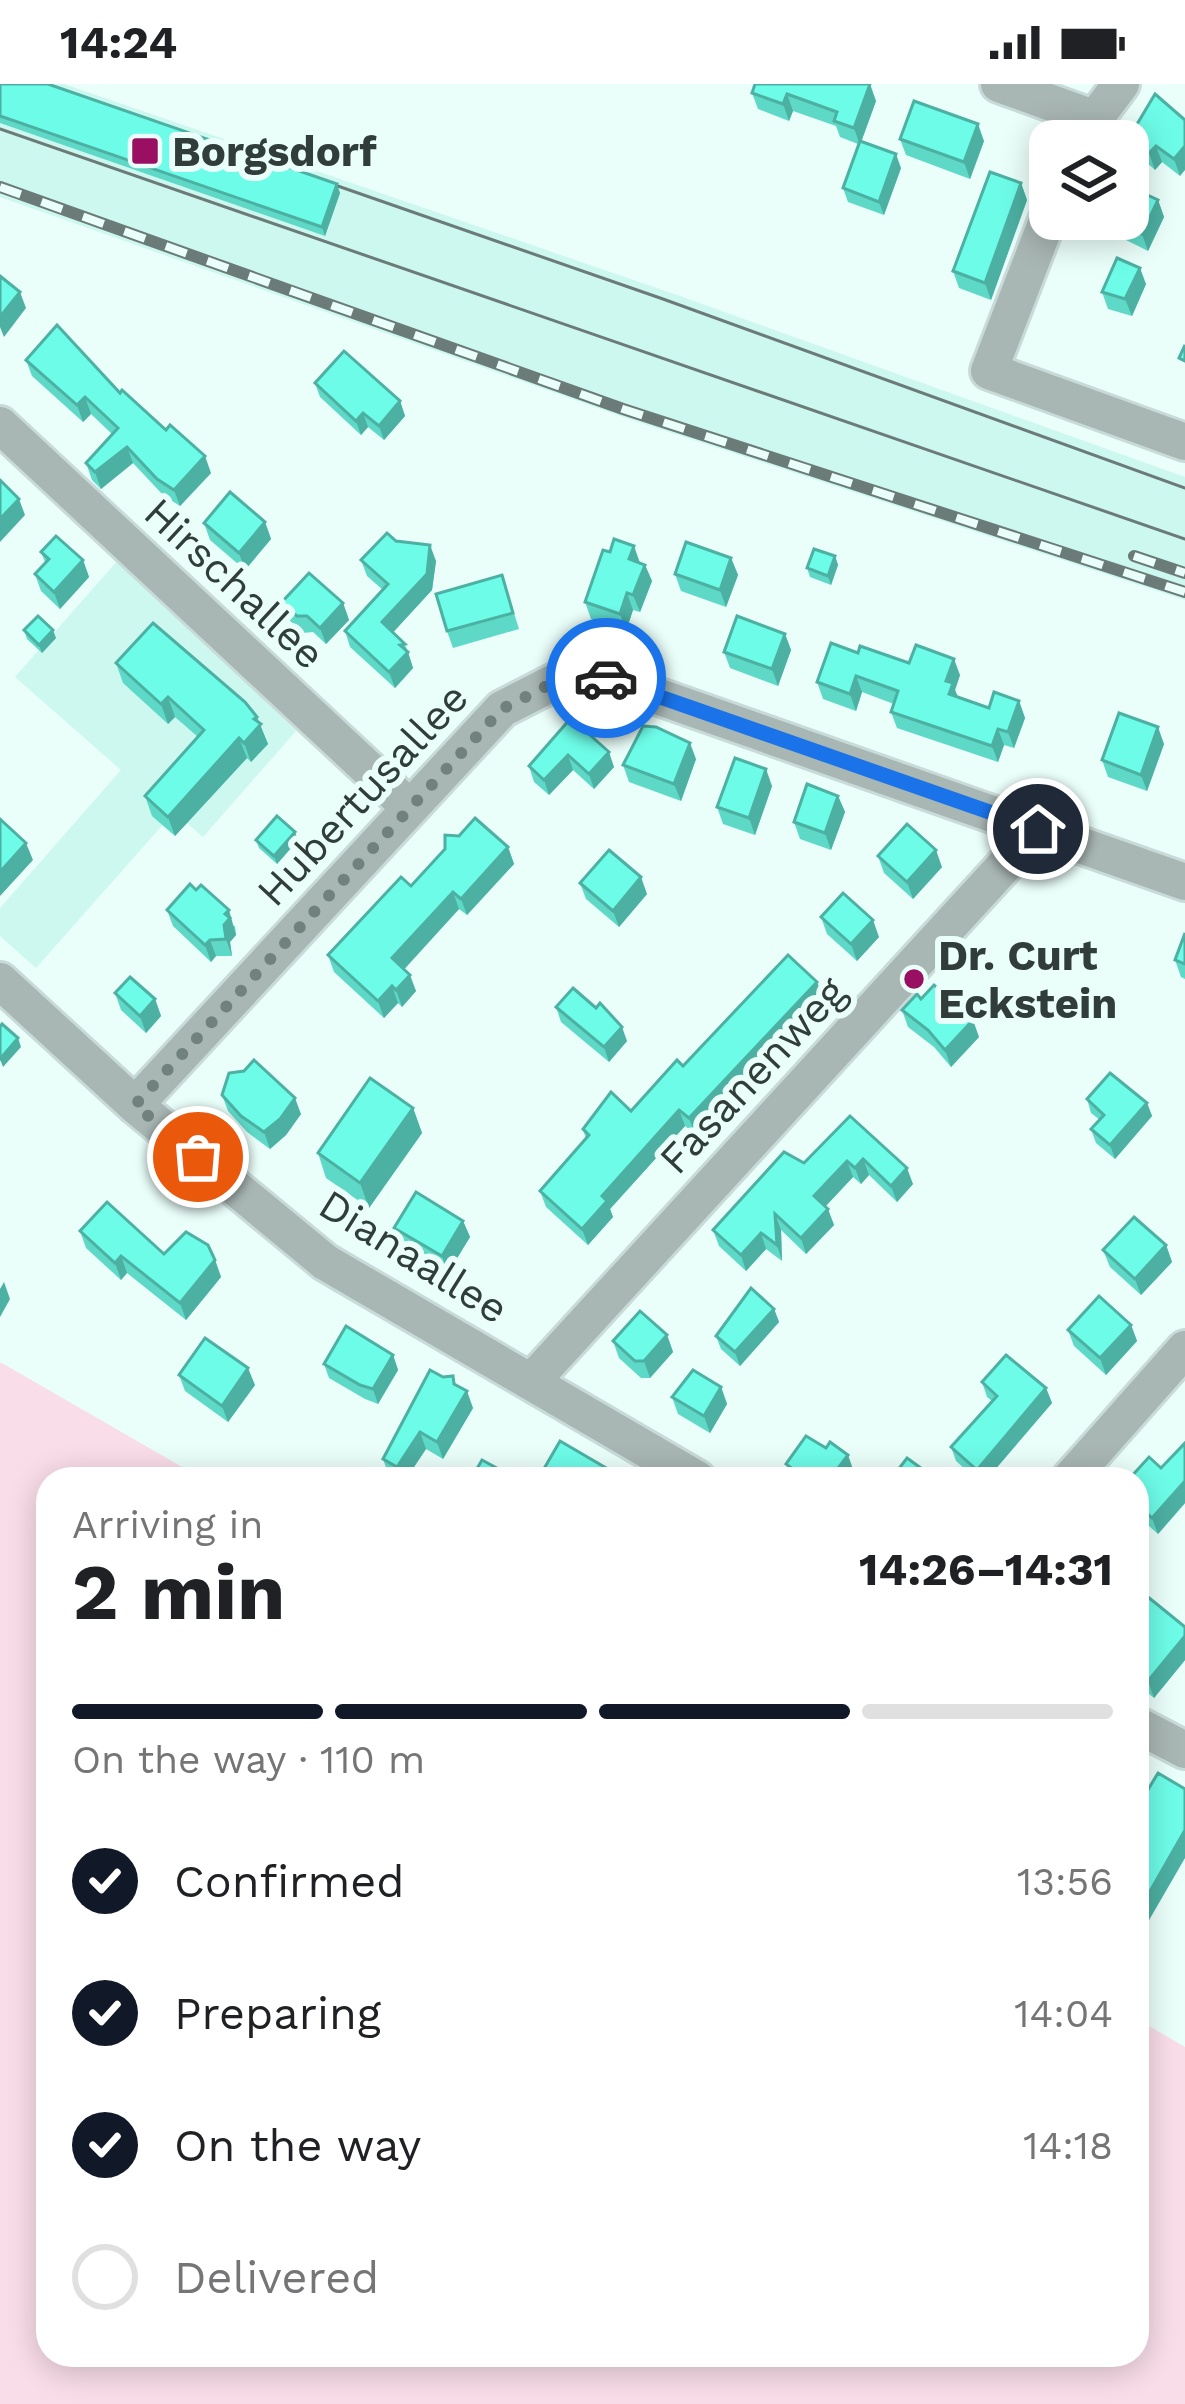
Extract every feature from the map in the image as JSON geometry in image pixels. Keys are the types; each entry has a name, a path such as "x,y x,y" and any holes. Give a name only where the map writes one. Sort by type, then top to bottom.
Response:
{"street":[{"path":"999,84 1069,120"},
{"path":"1093,120 1121,84"},
{"path":"1040,240 989,371 1185,442"},
{"name":"Hirschallee","path":"0,425 408,806"},
{"name":"Hubertusallee","path":"135,1105 502,709 580,669 1185,882"},
{"name":"Fasanenweg","path":"532,1381 1038,829"},
{"name":"Dianaallee","path":"0,981 135,1105 325,1262 678,1467"},
{"path":"1081,1467 1185,1348"},
{"path":"1149,1731 1185,1750"}],"shaded area":[{"path":"0,84 64,84 677,295 1185,477 1185,600 629,419 0,197"},
{"path":"119,559 296,731 203,837 174,812 36,968 0,936 0,908 121,770 15,677"},
{"path":"0,1362 182,1467 36,1467 36,2367 1149,2367 1149,2026 1185,2047 1185,2404 0,2404"}],"building":[{"path":"0,84 48,84 337,184 322,227 0,116"},
{"path":"755,84 870,84 854,128 834,121 837,112 787,94 783,104 752,93"},
{"path":"1155,94 1185,120 1185,146 1174,159 1156,146 1149,153 1149,120 1140,120"},
{"path":"914,101 978,124 964,162 900,139"},
{"path":"860,141 896,154 879,202 843,188"},
{"path":"990,172 1021,183 985,283 953,271"},
{"path":"1149,196 1158,200 1149,219"},
{"path":"1117,258 1140,268 1125,299 1102,292"},
{"path":"0,276 20,292 0,317"},
{"path":"57,325 120,393 122,390 166,430 170,425 205,456 174,490 127,447 95,472 86,463 118,428 85,397 77,405 26,360"},
{"path":"344,351 400,401 379,426 363,413 356,421 315,383"},
{"path":"0,480 19,499 0,519"},
{"path":"230,492 265,522 239,553 204,523"},
{"path":"387,533 396,541 430,545 427,574 382,622 408,652 389,672 345,631 388,584 361,560"},
{"path":"56,536 83,560 54,592 35,574 49,559 41,552"},
{"path":"614,539 634,546 629,559 645,565 620,614 585,602 603,550 610,552"},
{"path":"686,542 731,558 720,590 675,574"},
{"path":"814,549 835,556 828,576 807,568"},
{"path":"309,573 343,603 320,628 282,602"},
{"path":"502,575 513,613 447,631 436,594"},
{"path":"38,616 53,630 39,645 24,630"},
{"path":"737,616 785,634 772,669 724,652"},
{"path":"153,623 245,702 261,724 244,743 239,738 168,817 145,796 204,730 168,697 161,704 116,663"},
{"path":"831,643 858,653 860,646 909,663 916,645 954,659 946,681 953,683 949,694 989,708 994,692 1019,701 1008,732 998,729 992,746 891,712 898,691 856,676 850,694 817,682"},
{"path":"1119,713 1158,727 1141,775 1102,760"},
{"path":"571,718 609,752 589,774 568,755 544,780 529,766"},
{"path":"643,726 690,743 674,784 623,765"},
{"path":"735,758 766,769 749,818 717,807"},
{"path":"807,784 838,796 825,833 794,822"},
{"path":"277,816 295,832 274,856 256,840"},
{"path":"475,818 508,847 461,899 453,892 392,958 410,975 378,1001 328,955 401,877 411,886 445,849 445,835 459,836"},
{"path":"0,819 26,843 0,872"},
{"path":"907,824 936,850 907,882 878,856"},
{"path":"609,850 641,877 613,911 580,883"},
{"path":"190,884 196,890 201,885 229,910 226,939 205,945 167,910"},
{"path":"843,893 873,920 851,944 821,917"},
{"path":"1185,933 1185,964 1175,960"},
{"path":"788,955 817,982 689,1118 679,1110 602,1196 607,1201 582,1229 540,1191 589,1135 583,1129 611,1092 631,1111 677,1060 683,1066"},
{"path":"130,977 155,999 140,1016 115,993"},
{"path":"934,985 973,1020 945,1050 902,1010"},
{"path":"573,988 596,1008 600,1003 622,1027 604,1047 556,1007"},
{"path":"2,1024 18,1038 0,1059 0,1027"},
{"path":"254,1060 295,1098 264,1132 222,1095 229,1073 244,1071"},
{"path":"1110,1073 1147,1103 1110,1145 1091,1129 1104,1115 1087,1099"},
{"path":"370,1078 413,1108 360,1183 318,1153"},
{"path":"850,1116 907,1168 891,1186 863,1159 855,1168 847,1161 814,1196 828,1209 801,1238 775,1214 777,1245 761,1233 741,1255 713,1230 784,1152 804,1163"},
{"path":"416,1192 463,1221 442,1256 394,1228"},
{"path":"107,1202 164,1254 186,1232 208,1245 215,1260 180,1303 121,1256 115,1263 80,1231"},
{"path":"1134,1217 1166,1245 1135,1279 1103,1250"},
{"path":"751,1288 774,1309 735,1352 716,1336"},
{"path":"1099,1296 1131,1325 1100,1358 1068,1330"},
{"path":"640,1311 667,1335 644,1361 635,1361 613,1341"},
{"path":"346,1326 393,1355 373,1389 324,1364"},
{"path":"205,1338 248,1368 222,1406 179,1375"},
{"path":"1006,1355 1046,1388 980,1467 974,1467 951,1447 997,1396 982,1382"},
{"path":"430,1370 453,1376 454,1384 467,1391 437,1442 420,1432 397,1467 383,1459"},
{"path":"693,1370 721,1387 704,1416 672,1397"},
{"path":"806,1436 826,1448 830,1442 848,1455 839,1467 786,1464"},
{"path":"560,1441 604,1467 545,1467"},
{"path":"1185,1443 1185,1481 1152,1518 1149,1467 1140,1467 1149,1457 1161,1468"},
{"path":"1149,1598 1185,1627 1185,1636 1149,1680"},
{"path":"1158,1773 1185,1789 1185,1830 1149,1893 1149,1788"}],"tram line":[{"path":"0,129 1185,539"},
{"path":"309,176 1185,488"}],"railway":[{"path":"0,187 623,409 1185,592"},
{"path":"1134,556 1185,573"}],"way so far":[{"path":"198,1157 135,1105 502,709 580,669 606,678"}],"place":[{"name":"Borgsdorf","path":"145,151"},
{"name":"Dr. Curt Eckstein","path":"914,979"}],"route":[{"path":"606,678 1038,829"}]}
